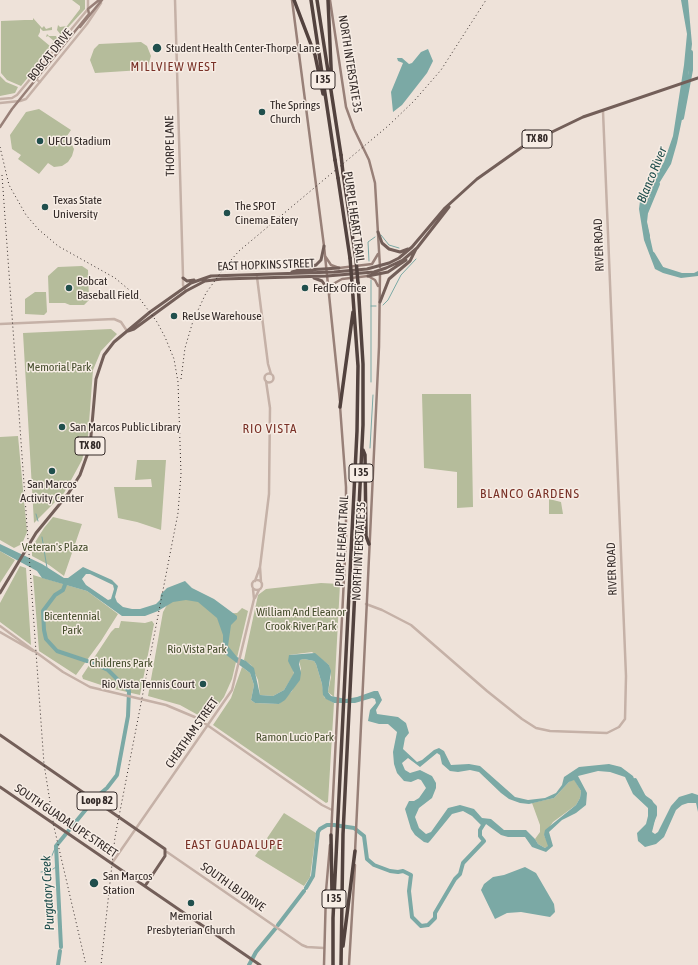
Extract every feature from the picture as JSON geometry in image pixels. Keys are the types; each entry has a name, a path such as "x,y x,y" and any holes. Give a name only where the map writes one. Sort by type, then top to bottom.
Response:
{"highway":[{"path":"293,0 315,55 329,118"},
{"name":"PURPLE HEART TRAIL","path":"311,0 350,258 357,356 358,417 333,915 334,965"},
{"name":"PURPLE HEART TRAIL","path":"317,0 356,260 363,364 362,448 343,834 341,965"},
{"path":"329,0 332,101"},
{"path":"340,407 354,301"},
{"path":"362,448 365,455 366,536 369,544"},
{"path":"331,834 333,915"},
{"path":"341,965 355,849"}],"main road":[{"path":"0,127 12,109 89,14 88,9 101,0"},
{"path":"76,31 101,0"},
{"name":"NORTH INTERSTATE 35","path":"293,0 329,292 340,407 346,525 338,712 331,834 327,862 324,965"},
{"name":"NORTH INTERSTATE 35","path":"329,0 346,107 354,129 366,152 372,172 380,268 380,302 362,718 349,965"},
{"name":"TX 80","path":"326,272 380,268 398,263 417,248 450,206 479,178 522,147 561,127 698,78"},
{"name":"TX 80","path":"380,268 400,258 412,247 445,208 450,206"},
{"path":"329,292 333,284 337,281 380,274 399,265 411,253 431,224"},
{"path":"378,232 382,242 389,249 400,252 412,247"},
{"path":"290,273 316,265 321,260 324,246"},
{"path":"380,302 389,279 410,260 417,248"},
{"path":"326,272 339,268 372,264 378,254"},
{"path":"325,255 331,265 339,268"},
{"name":"EAST HOPKINS STREET","path":"185,289 211,279 326,272"},
{"name":"EAST HOPKINS STREET","path":"0,593 36,533 68,494 80,475 88,456 92,438 98,368 109,347 128,331 134,329 185,289 201,279 218,275 257,276 269,278 310,276 326,272"},
{"path":"269,278 298,273"},
{"path":"310,276 322,281 329,292"},
{"path":"368,276 375,280 379,290"},
{"path":"183,278 188,282 201,279"},
{"name":"SOUTH LBJ DRIVE","path":"0,735 136,829 166,852"},
{"name":"SOUTH GUADALUPE STREET","path":"0,787 260,965"},
{"path":"145,886 166,852"}],"street":[{"path":"88,0 88,9"},
{"name":"BOBCAT DRIVE","path":"0,103 24,100 87,24 101,0"},
{"name":"THORPE LANE","path":"175,0 183,278 185,289"},
{"name":"BOBCAT DRIVE","path":"0,99 15,97 88,9"},
{"path":"39,68 39,73 42,76 46,75"},
{"path":"32,76 40,82"},
{"name":"RIVER ROAD","path":"366,604 382,610 411,625 498,700 536,728 550,731 607,733 619,727 625,719 625,654 603,111"},
{"path":"257,276 268,364 271,374 274,377 269,393 269,494 267,522 260,567 260,582 262,586 259,590 254,589 252,584 255,581 260,567"},
{"path":"0,324 114,319 121,322 128,331"},
{"path":"268,364 264,378 269,393"},
{"path":"266,374 271,374"},
{"path":"266,381 272,381"},
{"path":"255,581 260,582"},
{"name":"CHEATHAM STREET","path":"112,863 232,690 254,599 254,589"},
{"name":"CHEATHAM STREET","path":"254,599 259,590"},
{"path":"0,626 33,652"},
{"path":"0,632 76,680 90,687 174,708 208,725 322,805 332,810"},
{"name":"SOUTH LBJ DRIVE","path":"166,852 300,944 307,947 324,948"}],"green space":[{"path":"72,0 85,0 85,9 61,35 57,30 58,25 60,27 67,26 80,9 80,6"},
{"path":"33,18 42,28 44,26 46,29 52,27 52,30 43,31 40,28 38,36 50,46 54,41 48,36 46,37 47,34 49,36 56,36 58,40 21,86 7,80 1,73 1,21 33,20"},
{"path":"141,42 147,46 151,56 148,66 142,70 95,73 90,60 94,49 99,44"},
{"path":"0,76 6,82 18,87 15,93 0,96"},
{"name":"UFCU Stadium","path":"39,109 71,130 65,139 71,143 74,149 68,162 62,166 54,167 48,163 39,174 18,159 21,155 12,149 10,135 26,112"},
{"name":"Bobcat Baseball Field","path":"82,266 88,270 89,300 84,305 49,303 48,276 58,267"},
{"path":"35,292 46,292 47,312 44,315 25,314 25,299"},
{"name":"Memorial Park","path":"111,329 117,334 101,351 93,370 88,436 82,460 64,493 34,523 23,333"},
{"path":"422,394 471,394 473,507 457,508 457,472 424,468"},
{"path":"18,436 27,532 22,544 14,548 0,540 0,437"},
{"path":"137,460 166,460 161,530 137,522 118,518 114,487 152,487 151,479 135,480"},
{"path":"549,499 561,502 563,514 549,514"},
{"name":"Veteran's Plaza","path":"53,517 82,524 64,576 49,565 32,556 32,547"},
{"path":"0,551 15,560 0,583"},
{"path":"20,566 26,568 31,645 0,622 0,603"},
{"name":"Bicentennial Park","path":"33,575 87,591 118,614 101,641 76,675 39,651"},
{"name":"William And Eleanor Crook River Park","path":"321,583 340,584 334,697 328,692 331,677 329,665 312,652 289,655 294,674 284,690 273,696 260,695 258,680 251,665 244,660 258,595 266,589"},
{"name":"Rio Vista Park","path":"181,586 218,614 237,613 242,608 248,611 232,679 224,697 207,720 180,705 148,696 163,612 176,589"},
{"name":"Childrens Park","path":"121,621 145,623 152,621 154,624 140,695 110,688 83,679 82,676 111,632 115,628 119,628"},
{"name":"Ramon Lucio Park","path":"304,659 314,661 322,684 324,697 334,703 328,802 326,803 213,725 231,698 242,667 250,673 254,685 251,700 255,703 279,704 292,691 301,669 299,660"},
{"path":"574,779 581,791 580,798 576,805 553,822 544,835 549,846 545,848 538,844 535,839 540,832 540,825 532,803 554,798 569,782"},
{"path":"284,813 316,833 310,877 304,886 255,856"}],"water":[{"path":"681,0 688,0 692,44 685,105 671,164 650,198 645,215 653,251 660,266 682,273 694,273 698,271 698,276 681,278 655,269 644,240 639,209 640,201 664,162 673,136 684,65 687,34"},
{"path":"428,49 433,61 427,73 402,105 393,112 391,92 403,63 398,61 397,58 402,58 409,64 412,63 421,52"},
{"path":"0,544 42,564 64,578 68,578 83,567 112,580 118,586 115,597 117,602 123,607 132,609 140,609 156,604 160,600 161,594 167,588 185,581 192,588 214,599 237,616 237,619 231,625 228,646 237,657 246,661 254,668 260,695 273,696 284,690 294,673 288,661 289,655 315,653 329,665 331,671 328,692 331,696 346,699 378,691 382,700 376,710 377,714 398,717 406,723 409,733 405,738 403,749 417,762 439,748 444,751 451,765 469,764 480,766 515,797 528,800 545,798 556,793 562,785 564,777 579,767 609,764 621,767 633,776 639,791 652,800 655,806 655,820 652,832 655,834 658,832 671,806 679,797 692,793 698,795 698,812 696,803 682,805 676,810 664,837 656,844 645,847 638,841 637,833 646,824 648,808 633,794 625,777 610,772 598,771 578,776 587,793 586,805 576,813 562,820 549,832 553,846 546,852 532,847 525,837 508,837 501,835 486,824 481,825 472,816 463,811 452,814 428,843 424,842 415,835 411,829 405,809 409,801 414,801 419,798 426,788 421,780 418,779 411,782 404,781 397,773 394,764 393,752 397,732 388,724 379,724 368,721 370,710 376,703 375,699 372,698 355,703 334,703 326,699 323,695 322,684 316,664 314,661 304,659 300,660 299,664 301,673 300,680 285,700 279,704 255,703 251,700 254,685 250,673 225,654 223,650 223,635 217,618 198,602 186,600 173,602 158,611 145,616 122,616 87,591 42,578 37,571 0,551","holes":["86,574 90,574 113,585 114,589 111,599 108,600 86,585 82,579","437,753 440,755 442,764 450,771 458,772 470,770 479,772 501,793 509,799 520,803 529,804 554,798 569,782 574,780 581,791 580,798 576,805 545,830 544,835 548,846 545,848 538,844 526,830 504,830 491,819 482,818 474,809 460,805 448,808 431,832 426,834 419,828 415,817 419,808 432,798 436,788 436,783 432,776 420,770 410,773 405,770 402,763 408,758 420,767"]},
{"path":"525,867 536,873 554,904 555,912 550,917 521,912 507,913 495,919 481,890 484,884 493,877 504,875"}],"waterway":[{"name":"Blanco River","path":"682,118 691,70 691,52"},
{"name":"Blanco River","path":"648,236 645,222 646,213 658,184"},
{"path":"381,235 389,245 399,248"},
{"path":"369,261 368,242 375,237"},
{"name":"Blanco River","path":"653,254 662,269"},
{"path":"383,305 388,300 401,275 416,259"},
{"path":"371,280 371,382"},
{"path":"371,306 376,306"},
{"path":"370,448 373,395"},
{"path":"36,514 38,521"},
{"path":"42,537 47,568"},
{"name":"Purgatory Creek","path":"66,582 63,590 55,595 43,611 46,639 57,651 87,661"},
{"name":"Purgatory Creek","path":"90,662 108,670 129,691 128,716 117,775 107,788 95,798"},
{"path":"635,780 644,797"},
{"name":"Purgatory Creek","path":"61,947 56,846 92,802"},
{"path":"651,803 655,807 655,815 653,820"},
{"path":"306,888 313,876 318,832 320,829 327,825 354,828 364,836 367,859 374,865 390,871 403,871 411,875 409,891 412,917 421,926 428,925 435,918 435,913 455,879 460,874 463,863 484,841 480,836 480,830 485,822"},
{"path":"43,865 48,865 56,846"},
{"path":"41,872 50,871 56,867"},
{"path":"278,925 304,891"},
{"path":"249,965 256,952 275,929"},
{"name":"Purgatory Creek","path":"58,965 60,951"}],"railway":[{"path":"181,379 185,348 193,321 206,293 224,268 239,251 388,126 414,101 441,70 486,0"},
{"path":"0,147 9,185 26,215 38,229 58,246 115,278 140,299 157,322 165,337 174,359 178,382 181,474 178,513 115,837 101,965"},
{"path":"2,175 44,764 54,827 86,965"}],"place":[{"name":"Student Health Center-Thorpe Lane","path":"157,48"},
{"name":"The Springs Church","path":"262,112"},
{"name":"UFCU Stadium","path":"40,141"},
{"name":"Texas State University","path":"45,207"},
{"name":"The SPOT Cinema Eatery","path":"227,213"},
{"name":"Bobcat Baseball Field","path":"69,288"},
{"name":"FedEx Office","path":"305,288"},
{"name":"ReUse Warehouse","path":"174,316"},
{"name":"San Marcos Public Library","path":"62,427"},
{"name":"San Marcos Activity Center","path":"52,471"},
{"name":"Rio Vista Tennis Court","path":"203,684"},
{"name":"San Marcos Station","path":"94,883"},
{"name":"Memorial Presbyterian Church","path":"191,903"}],"district":[{"name":"MILLVIEW WEST","path":"174,67"},
{"name":"RIO VISTA","path":"270,429"},
{"name":"BLANCO GARDENS","path":"530,494"},
{"name":"EAST GUADALUPE","path":"234,845"}]}
